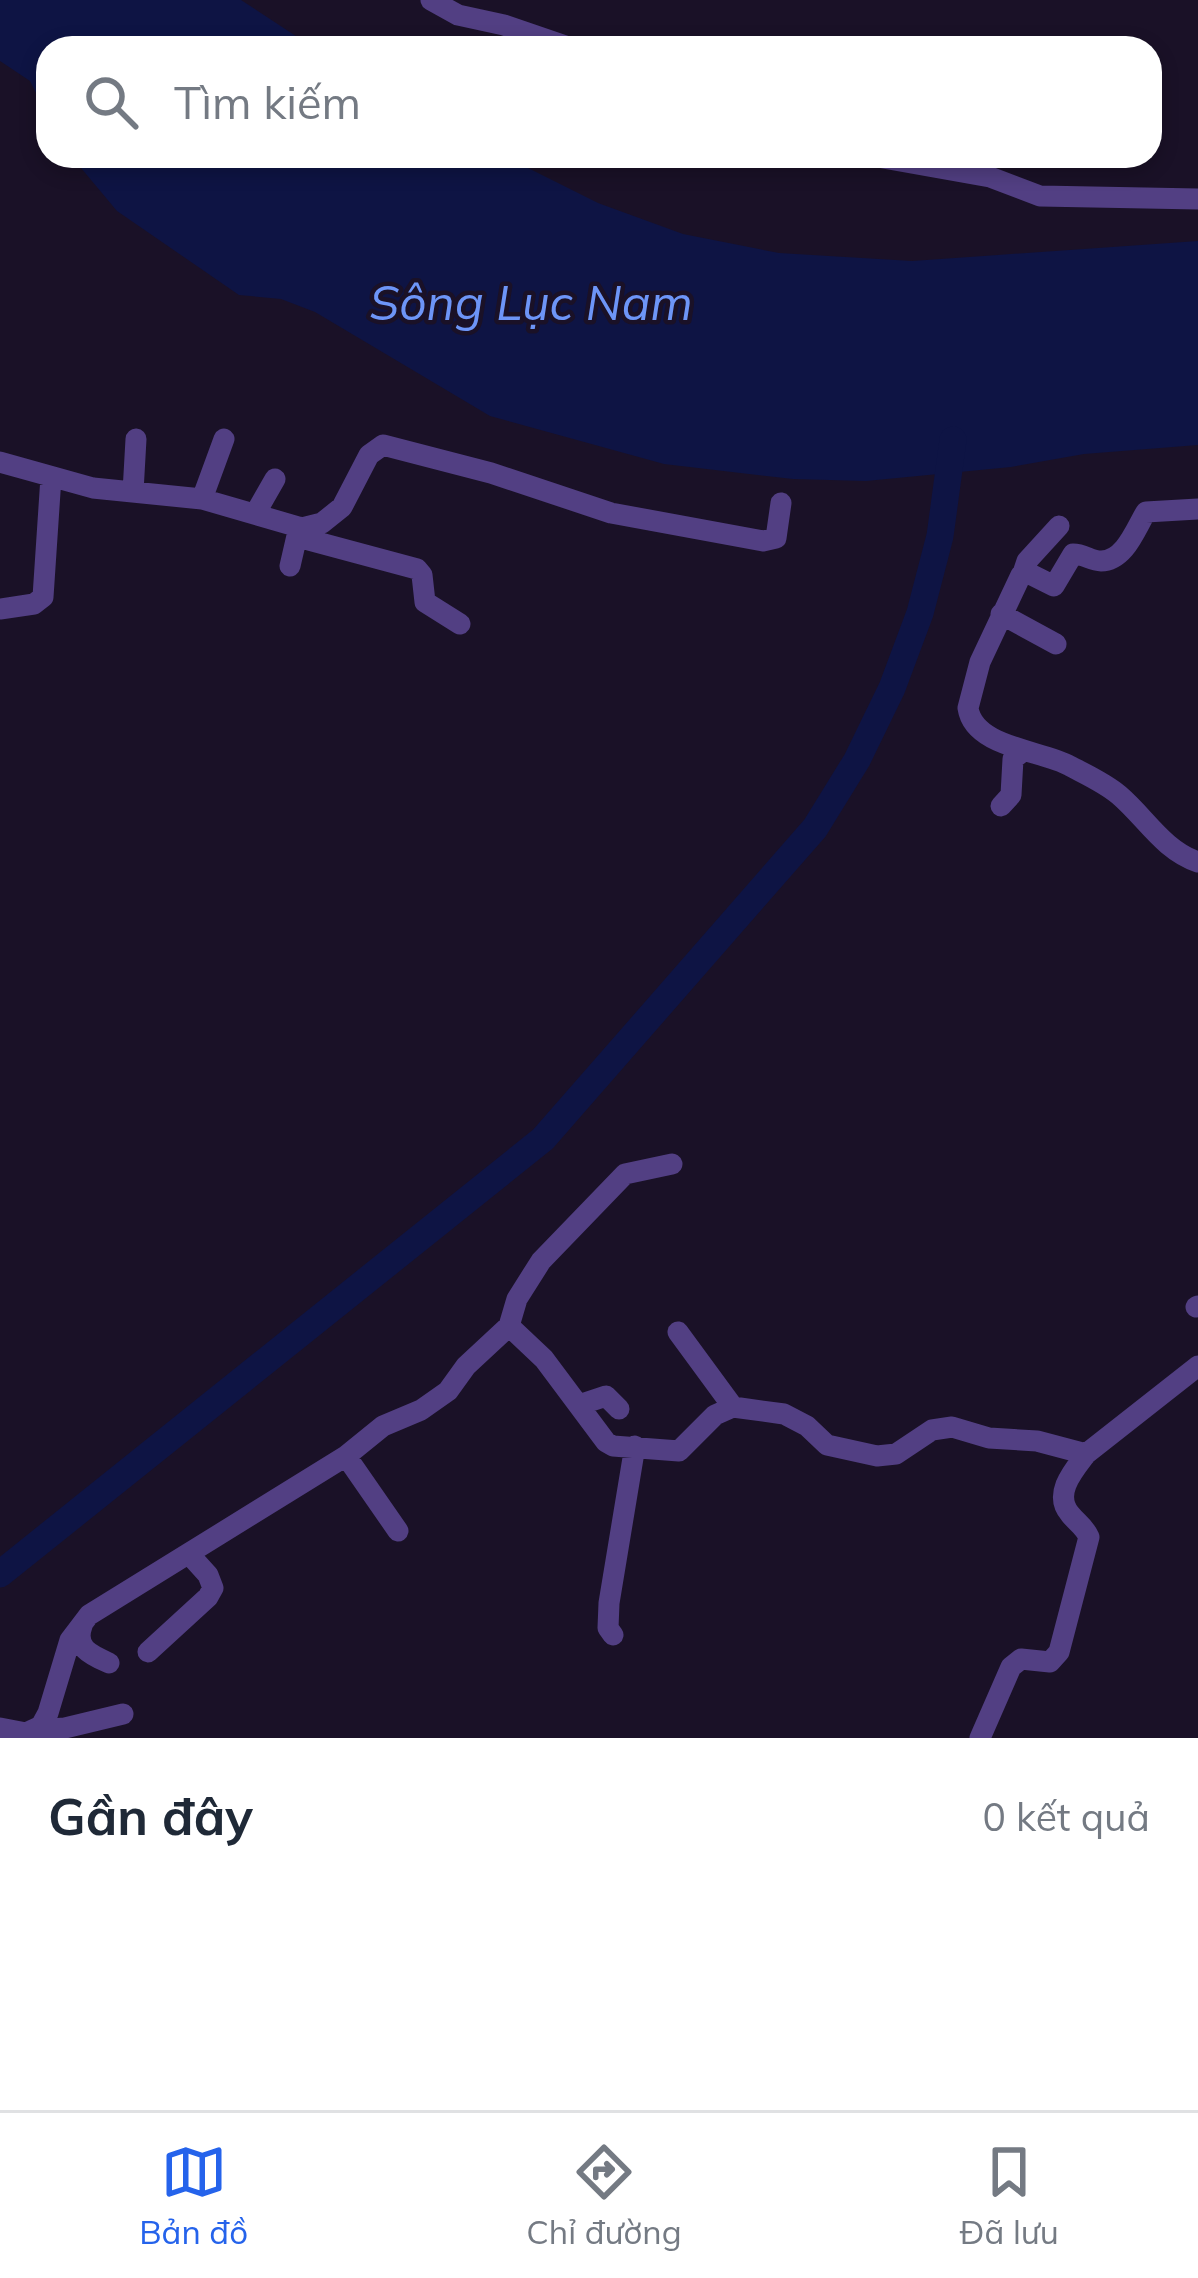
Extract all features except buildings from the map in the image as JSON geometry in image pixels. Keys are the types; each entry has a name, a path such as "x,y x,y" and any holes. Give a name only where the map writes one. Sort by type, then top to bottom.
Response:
{"street":[{"path":"431,0 458,15 494,11 546,36"},
{"path":"940,168 979,175 1040,196 1198,200"},
{"path":"133,492 136,439"},
{"path":"202,499 224,439"},
{"path":"0,461 93,488 202,499 301,528 322,523 342,507 369,454 383,445 491,473 611,513 763,541 776,538 781,503"},
{"path":"0,609 34,604 44,597 51,477"},
{"path":"255,514 274,479"},
{"path":"1023,573 1054,586 1073,554 1101,561 1115,555 1146,512 1198,509"},
{"path":"1059,526 1028,561 1001,614 974,680 969,716 980,729 1022,752 1061,761 1112,789 1168,845 1198,862"},
{"path":"290,566 301,528"},
{"path":"301,528 309,539 417,569 425,602 460,624"},
{"path":"1001,614 1056,644"},
{"path":"1001,806 1011,795 1013,759 1022,752"},
{"path":"37,1730 49,1713 70,1640 85,1620 346,1456 383,1426 421,1410 448,1391 466,1366 509,1326 517,1299 541,1261 625,1174 672,1164"},
{"path":"509,1326 544,1359 613,1446 679,1451 715,1415 733,1407 784,1414 807,1426 827,1445 877,1456 896,1454 932,1430 952,1427 1086,1454"},
{"path":"678,1332 733,1407"},
{"path":"980,1738 1011,1666 1021,1659 1050,1662 1059,1652 1089,1537 1066,1511 1063,1495 1071,1475 1086,1454 1198,1366"},
{"path":"579,1405 606,1396 619,1409"},
{"path":"613,1635 608,1628 609,1603 635,1446"},
{"path":"346,1456 398,1531"},
{"path":"148,1652 213,1588 189,1554"},
{"path":"85,1620 79,1642 109,1664"},
{"path":"0,1728 26,1733 123,1714"}],"water":[{"path":"0,0 241,0 296,36 36,36 36,93 30,81 0,61"},
{"name":"Sông Lục Nam","path":"81,168 528,168 598,203 683,234 779,253 912,261 1198,241 1198,445 866,481 793,479 664,464 490,416 315,312 281,299 239,295 117,211"}],"waterway":[{"path":"0,1574 543,1139 815,828 857,760 892,688 920,613 940,536 953,440"}]}
